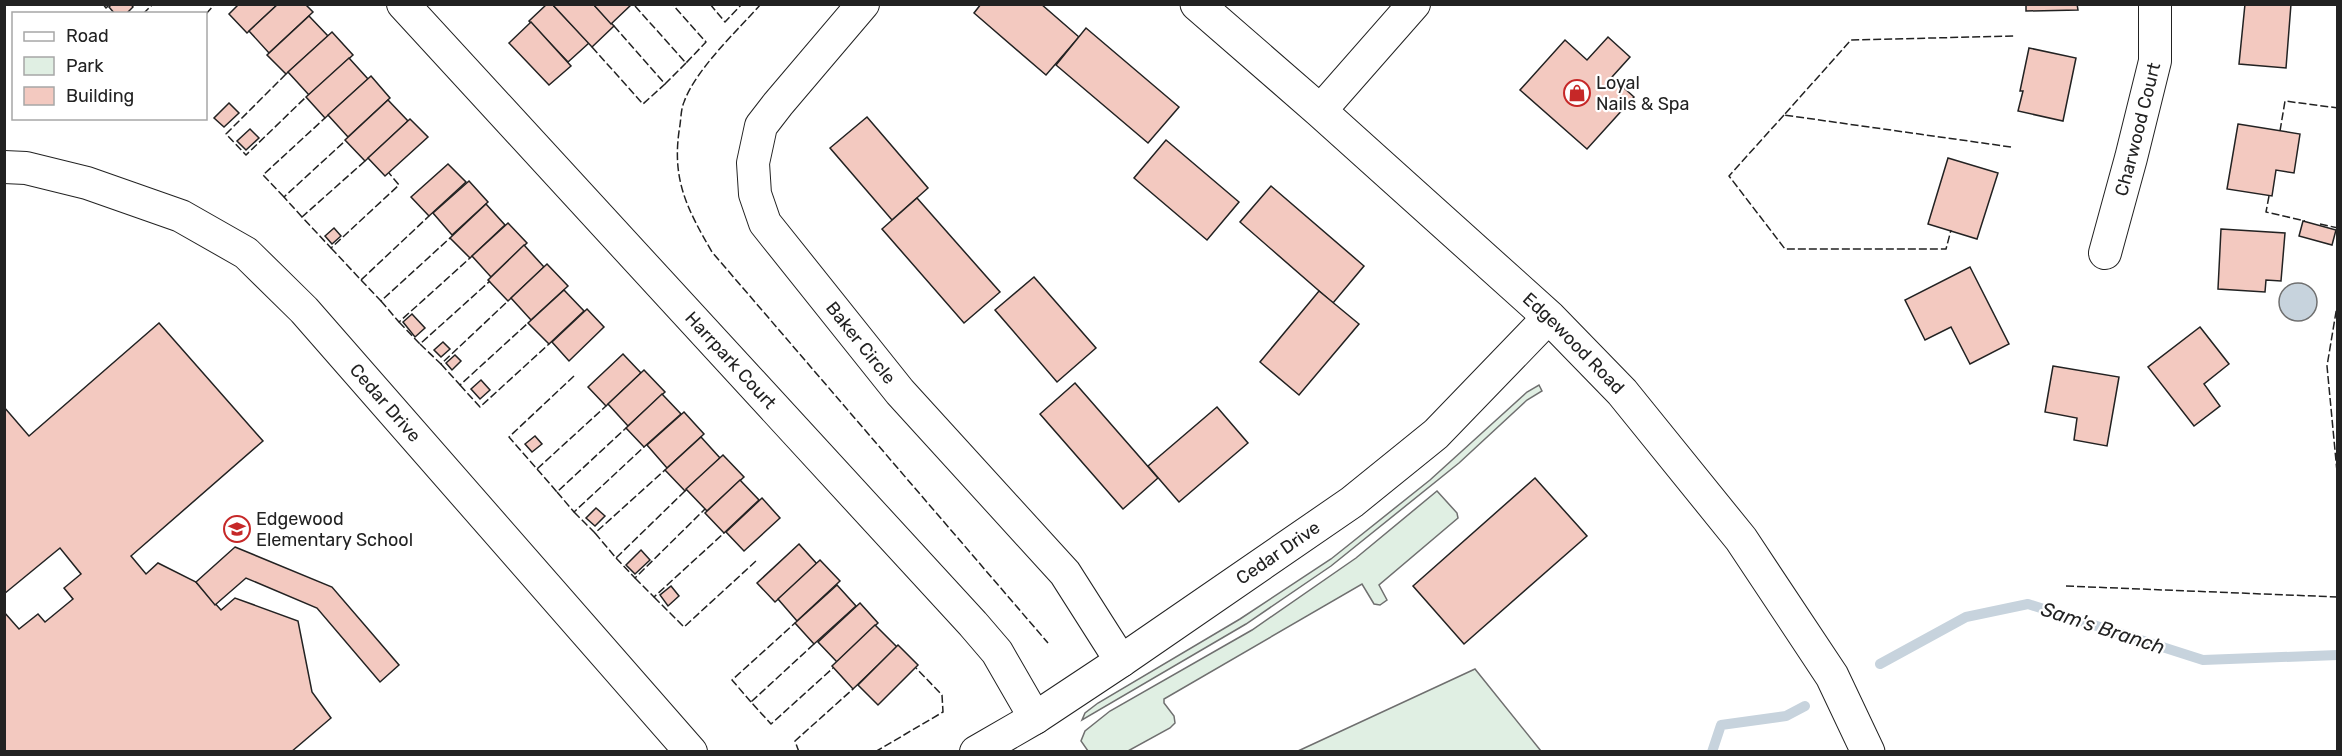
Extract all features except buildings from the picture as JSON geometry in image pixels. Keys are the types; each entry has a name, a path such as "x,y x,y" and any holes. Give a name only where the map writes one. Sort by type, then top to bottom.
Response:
{"main road":[{"name":"Edgewood Road","path":"1197,4 1549,317 1622,392 1741,539 1832,676 1868,752"}],"street":[{"name":"Baker Circle","path":"863,4 761,126 753,163 755,194 765,223 900,392 1065,573 1120,661"},
{"path":"1320,111 1414,4"},
{"name":"Charwood Court","path":"2105,253 2132,158 2155,61 2155,4"},
{"name":"Harrpark Court","path":"413,8 973,624 997,652 1035,718"},
{"name":"Cedar Drive","path":"4,167 26,168 87,183 181,216 246,253 304,310 691,752"},
{"name":"Cedar Drive","path":"976,752 1035,718 1352,502 1436,435 1549,317"}],"green space":[{"path":"1539,385 1542,391 1527,400 1459,463 1331,566 1246,624 1082,720 1085,713 1098,703 1240,619 1331,559 1430,480 1527,392"},
{"path":"1437,491 1457,513 1458,518 1379,585 1387,600 1380,605 1374,604 1362,584 1164,699 1164,703 1174,716 1175,723 1170,728 1128,751 1088,751 1081,741 1085,731 1110,711 1252,630 1356,558"},
{"path":"1475,669 1541,751 1298,751"}],"shaded area":[{"path":"2298,283 2312,288 2317,302 2312,316 2298,321 2284,316 2279,302 2284,288"}],"waterway":[{"name":"Sam's Branch","path":"1880,664 1966,617 2028,604 2203,660 2338,655"},
{"name":"Sam's Branch","path":"1712,752 1721,725 1786,716 1805,706"}],"fence":[{"path":"103,4 106,8 110,4"},
{"path":"145,12 153,4"},
{"path":"207,13 215,4"},
{"path":"635,6 686,63 706,42 672,4"},
{"path":"710,4 725,22 742,4"},
{"path":"761,4 707,64 690,89 683,105 678,161 679,177 688,206 712,252 1048,643"},
{"path":"614,26 665,84 686,63"},
{"path":"2011,147 1784,115 1851,40 2014,36"},
{"path":"592,47 643,104 665,84"},
{"path":"286,74 226,134 246,155 306,97"},
{"path":"2280,131 2285,101 2338,108"},
{"path":"1784,115 1729,176 1785,249 1946,249 1951,230"},
{"path":"284,197 263,175 325,118"},
{"path":"302,217 284,197 345,141"},
{"path":"365,161 302,217 331,248 399,185 389,173"},
{"path":"2269,196 2266,212 2305,221"},
{"path":"331,248 361,280 429,216"},
{"path":"2320,224 2338,228"},
{"path":"361,280 381,301 450,238"},
{"path":"381,301 399,322 470,258"},
{"path":"399,322 420,344 490,281"},
{"path":"2338,300 2327,366 2338,482"},
{"path":"420,344 441,364 508,301"},
{"path":"441,364 460,385 528,323"},
{"path":"460,385 480,407 549,344"},
{"path":"574,376 509,437 537,469 606,406"},
{"path":"537,469 557,492 626,428"},
{"path":"557,492 574,512 644,447"},
{"path":"574,512 595,533 665,470"},
{"path":"595,533 616,558 685,491"},
{"path":"616,558 635,578 705,509"},
{"path":"635,578 654,597 724,533"},
{"path":"654,597 684,627 756,561"},
{"path":"2066,586 2338,597"},
{"path":"751,702 732,680 795,623"},
{"path":"814,644 751,702 771,724 833,668"},
{"path":"875,752 943,712 942,695 916,668"},
{"path":"799,752 795,741 853,689"}],"place":[{"name":"Loyal Nails & Spa","path":"1577,93"},
{"name":"Edgewood Elementary School","path":"237,529"}]}
